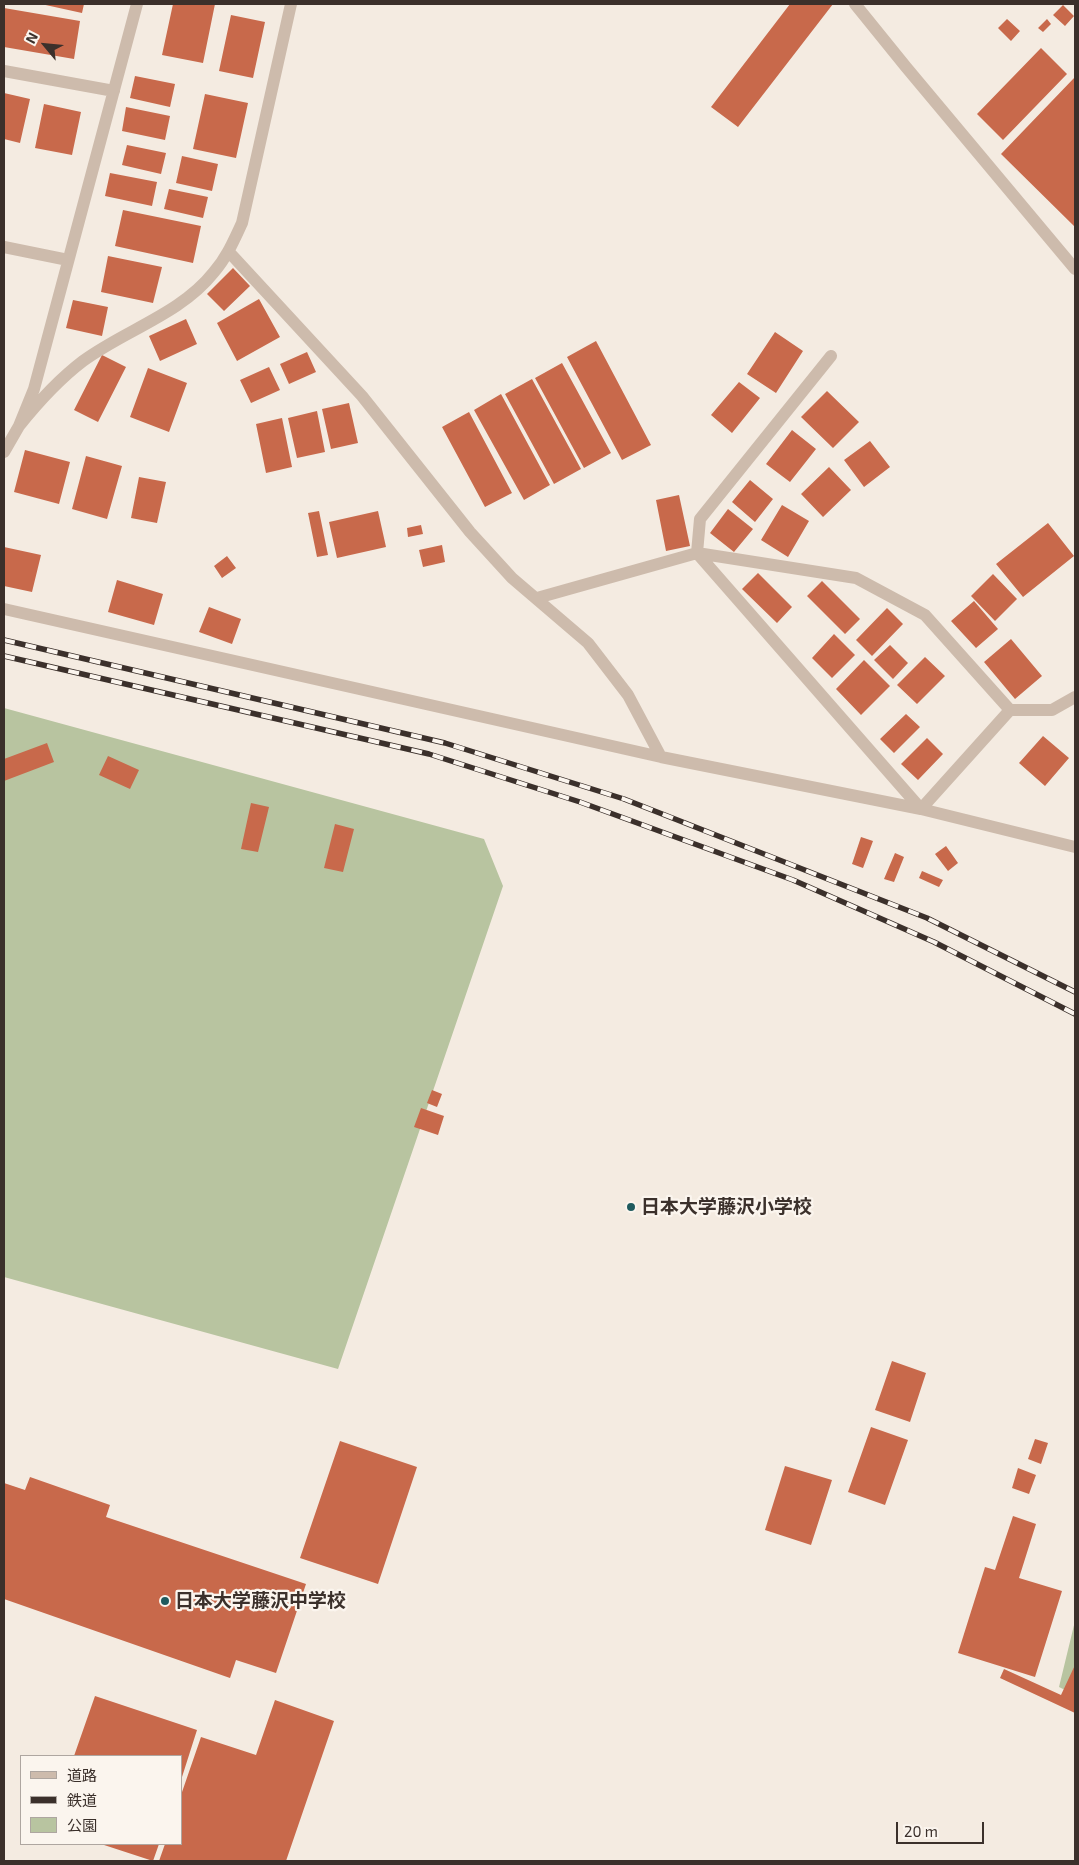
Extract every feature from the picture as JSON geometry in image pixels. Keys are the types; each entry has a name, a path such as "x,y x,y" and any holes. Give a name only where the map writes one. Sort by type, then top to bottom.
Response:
{"street":[{"path":"4,452 19,426 34,389 137,4"},
{"path":"19,426 52,385 84,360 178,305 214,274 229,252 242,222 291,4"},
{"path":"863,7 906,67 1075,269"},
{"path":"4,71 114,91"},
{"path":"4,247 68,260"},
{"path":"229,252 362,396 470,532 512,578 594,650 628,695 661,757"},
{"path":"831,356 700,519 697,552 921,810"},
{"path":"537,598 697,552 856,578 925,615 1010,710 1052,710 1075,697"},
{"path":"4,610 661,757 921,810 1075,847"},
{"path":"921,810 1010,710"}],"green space":[{"path":"4,708 484,839 503,886 338,1369 4,1277"},
{"path":"1075,1621 1075,1695 1059,1687"}],"building":[{"path":"41,4 84,4 82,13"},
{"path":"173,4 215,4 203,63 162,55"},
{"path":"790,4 833,4 738,127 711,107"},
{"path":"1063,5 1074,16 1065,26 1053,15"},
{"path":"4,8 80,21 74,59 4,47"},
{"path":"231,15 265,22 253,78 219,71"},
{"path":"1007,19 1020,31 1011,41 998,28"},
{"path":"1047,19 1051,24 1043,32 1038,28"},
{"path":"1041,48 1067,74 1003,140 977,114"},
{"path":"135,76 175,84 170,107 130,98"},
{"path":"1075,77 1075,227 1001,154"},
{"path":"4,93 30,99 20,143 4,139"},
{"path":"205,94 248,103 236,158 193,149"},
{"path":"44,104 81,112 72,155 35,148"},
{"path":"126,107 170,116 165,140 122,131"},
{"path":"127,145 166,153 161,174 122,165"},
{"path":"182,156 218,164 212,191 176,183"},
{"path":"110,173 157,182 152,206 105,196"},
{"path":"169,189 208,197 203,218 164,209"},
{"path":"123,210 201,226 193,263 115,246"},
{"path":"108,256 162,267 153,303 101,292"},
{"path":"233,268 250,286 224,311 207,294"},
{"path":"259,299 280,337 237,361 217,323"},
{"path":"73,300 108,307 102,336 66,328"},
{"path":"186,319 197,344 160,361 149,336"},
{"path":"775,332 803,351 776,393 747,374"},
{"path":"596,341 651,445 622,460 567,357"},
{"path":"307,352 316,372 289,384 280,364"},
{"path":"102,355 126,367 98,422 74,410"},
{"path":"562,363 611,453 584,468 535,378"},
{"path":"269,367 280,390 251,403 240,380"},
{"path":"148,368 187,383 169,432 130,417"},
{"path":"532,379 581,469 554,484 505,394"},
{"path":"739,382 760,398 732,433 711,415"},
{"path":"827,391 859,422 833,448 801,417"},
{"path":"501,394 550,485 524,500 474,410"},
{"path":"349,403 358,443 331,449 322,409"},
{"path":"317,411 325,452 297,458 288,418"},
{"path":"469,412 512,493 485,507 442,427"},
{"path":"282,418 292,467 266,473 256,424"},
{"path":"792,430 816,449 790,482 766,464"},
{"path":"870,441 890,467 864,487 844,460"},
{"path":"25,450 70,462 59,504 14,492"},
{"path":"86,456 122,466 107,519 72,509"},
{"path":"829,467 851,490 823,517 801,494"},
{"path":"139,477 166,482 157,523 131,518"},
{"path":"750,480 773,499 755,522 732,502"},
{"path":"679,495 690,546 666,551 656,500"},
{"path":"782,505 809,521 788,557 761,540"},
{"path":"728,509 753,529 734,552 710,533"},
{"path":"319,511 328,555 317,557 308,513"},
{"path":"378,511 386,547 337,558 329,522"},
{"path":"1048,523 1074,556 1023,597 996,564"},
{"path":"421,525 423,534 408,537 407,528"},
{"path":"442,545 445,562 423,567 419,550"},
{"path":"4,547 41,555 32,592 4,586"},
{"path":"227,556 236,568 222,578 214,566"},
{"path":"758,573 792,607 777,623 742,589"},
{"path":"993,574 1017,599 995,621 971,596"},
{"path":"117,580 163,594 154,625 108,612"},
{"path":"822,581 860,619 845,634 807,596"},
{"path":"974,601 998,629 976,648 951,621"},
{"path":"209,607 241,619 232,644 199,632"},
{"path":"887,608 903,624 872,656 856,640"},
{"path":"834,634 855,655 832,678 812,658"},
{"path":"1011,639 1042,676 1015,699 984,662"},
{"path":"890,645 908,663 893,679 874,660"},
{"path":"925,657 945,676 917,704 897,685"},
{"path":"864,660 890,686 861,715 836,689"},
{"path":"906,714 920,727 894,753 880,739"},
{"path":"1043,736 1069,758 1045,786 1019,763"},
{"path":"927,738 943,754 918,780 901,764"},
{"path":"47,743 54,762 4,781 4,759"},
{"path":"108,756 139,770 130,789 99,775"},
{"path":"251,803 269,807 258,852 241,849"},
{"path":"335,824 354,829 343,872 324,868"},
{"path":"861,837 873,841 863,868 852,864"},
{"path":"946,846 958,863 948,871 935,854"},
{"path":"895,853 904,857 894,882 884,879"},
{"path":"922,871 943,880 939,887 919,878"},
{"path":"432,1090 442,1094 437,1107 427,1103"},
{"path":"421,1108 444,1116 438,1135 414,1127"},
{"path":"892,1361 926,1373 910,1422 875,1410"},
{"path":"871,1427 908,1440 885,1505 848,1492"},
{"path":"1035,1439 1048,1443 1041,1464 1028,1459"},
{"path":"340,1441 417,1467 378,1584 300,1558"},
{"path":"785,1466 832,1480 811,1545 765,1530"},
{"path":"1018,1468 1036,1475 1029,1494 1012,1488"},
{"path":"30,1477 110,1505 106,1517 306,1584 276,1673 236,1660 230,1678 4,1599 4,1483 25,1490"},
{"path":"1013,1516 1036,1524 1019,1578 1062,1591 1035,1677 958,1653 985,1567 995,1570"},
{"path":"1075,1665 1075,1713 1000,1678 1004,1669 1061,1695"},
{"path":"95,1696 197,1730 182,1777 182,1755 74,1755"},
{"path":"275,1700 334,1721 286,1861 159,1861 165,1845 182,1845 182,1792 201,1737 256,1755"},
{"path":"104,1845 159,1845 153,1861"}],"railway":[{"path":"4,640 445,743 624,799 927,918 1075,992"},
{"path":"4,656 429,754 580,802 793,880 934,942 1075,1014"}],"place":[{"name":"日本大学藤沢小学校","path":"631,1207"},
{"name":"日本大学藤沢中学校","path":"165,1601"}]}
